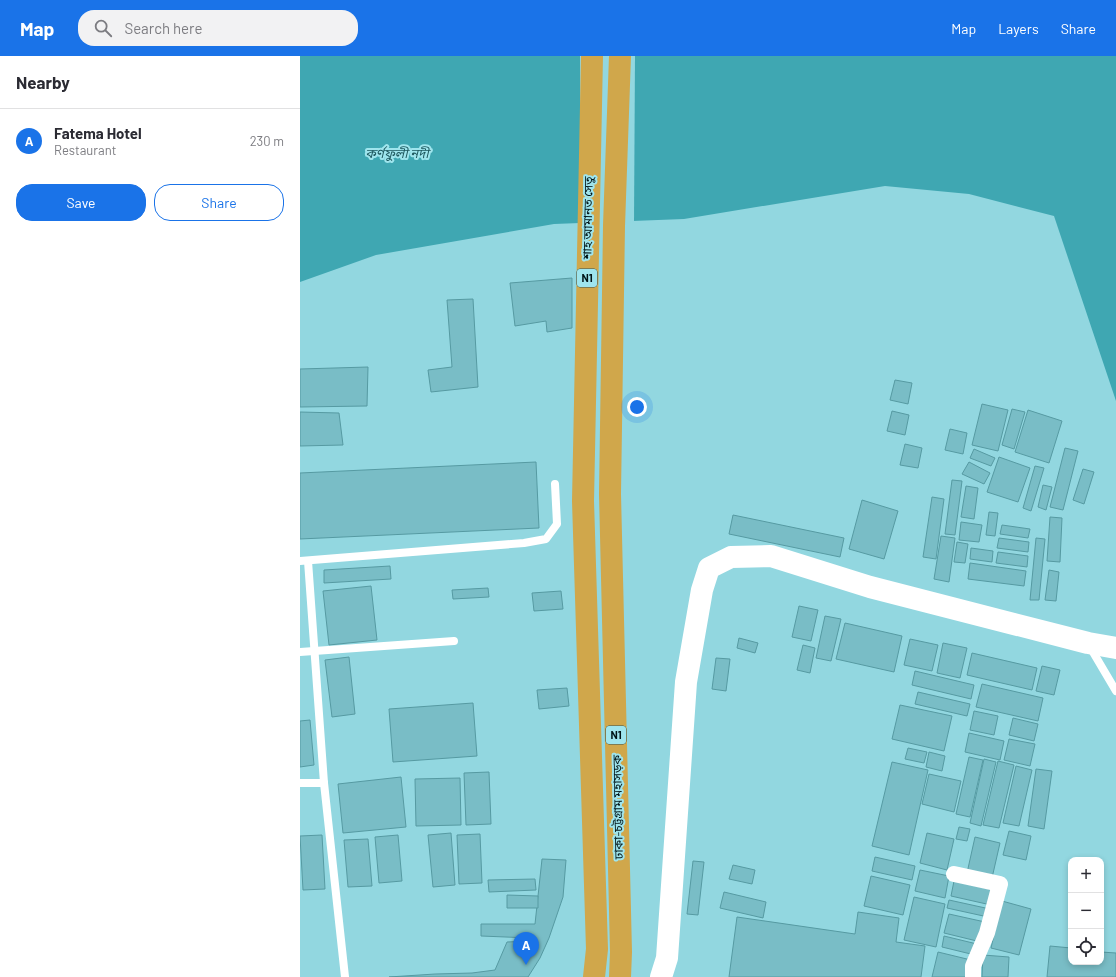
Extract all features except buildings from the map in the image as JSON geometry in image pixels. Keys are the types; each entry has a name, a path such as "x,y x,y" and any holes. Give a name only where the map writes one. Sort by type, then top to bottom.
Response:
{"highway":[{"name":"শাহ আমানত সেতু","path":"583,501 592,56"},
{"name":"ঢাকা-চট্টগ্রাম মহাসড়ক","path":"620,56 614,226 610,494 621,952 620,977"},
{"name":"ঢাকা-চট্টগ্রাম মহাসড়ক","path":"583,501 597,949 594,977"}],"main road":[{"path":"661,977 667,958 686,682 702,590 709,568 731,557 771,556 870,587 1088,643 1116,648"}],"street":[{"path":"954,874 1000,884 986,933 973,966 974,977"}],"lane":[{"path":"345,977 324,783 314,650 304,561 516,543 546,539 557,524 555,484"},
{"path":"300,652 454,641"},
{"path":"1088,643 1116,691"},
{"path":"300,783 324,783"}],"water":[{"name":"কর্ণফুলী নদী","path":"300,56 1116,56 1116,401 1054,216 969,194 885,186 684,219 554,224 376,255 300,282"}],"pier":[{"path":"580,56 635,56 634,222 580,225"}],"place":[{"name":"Fatema Hotel","path":"526,965"}]}
